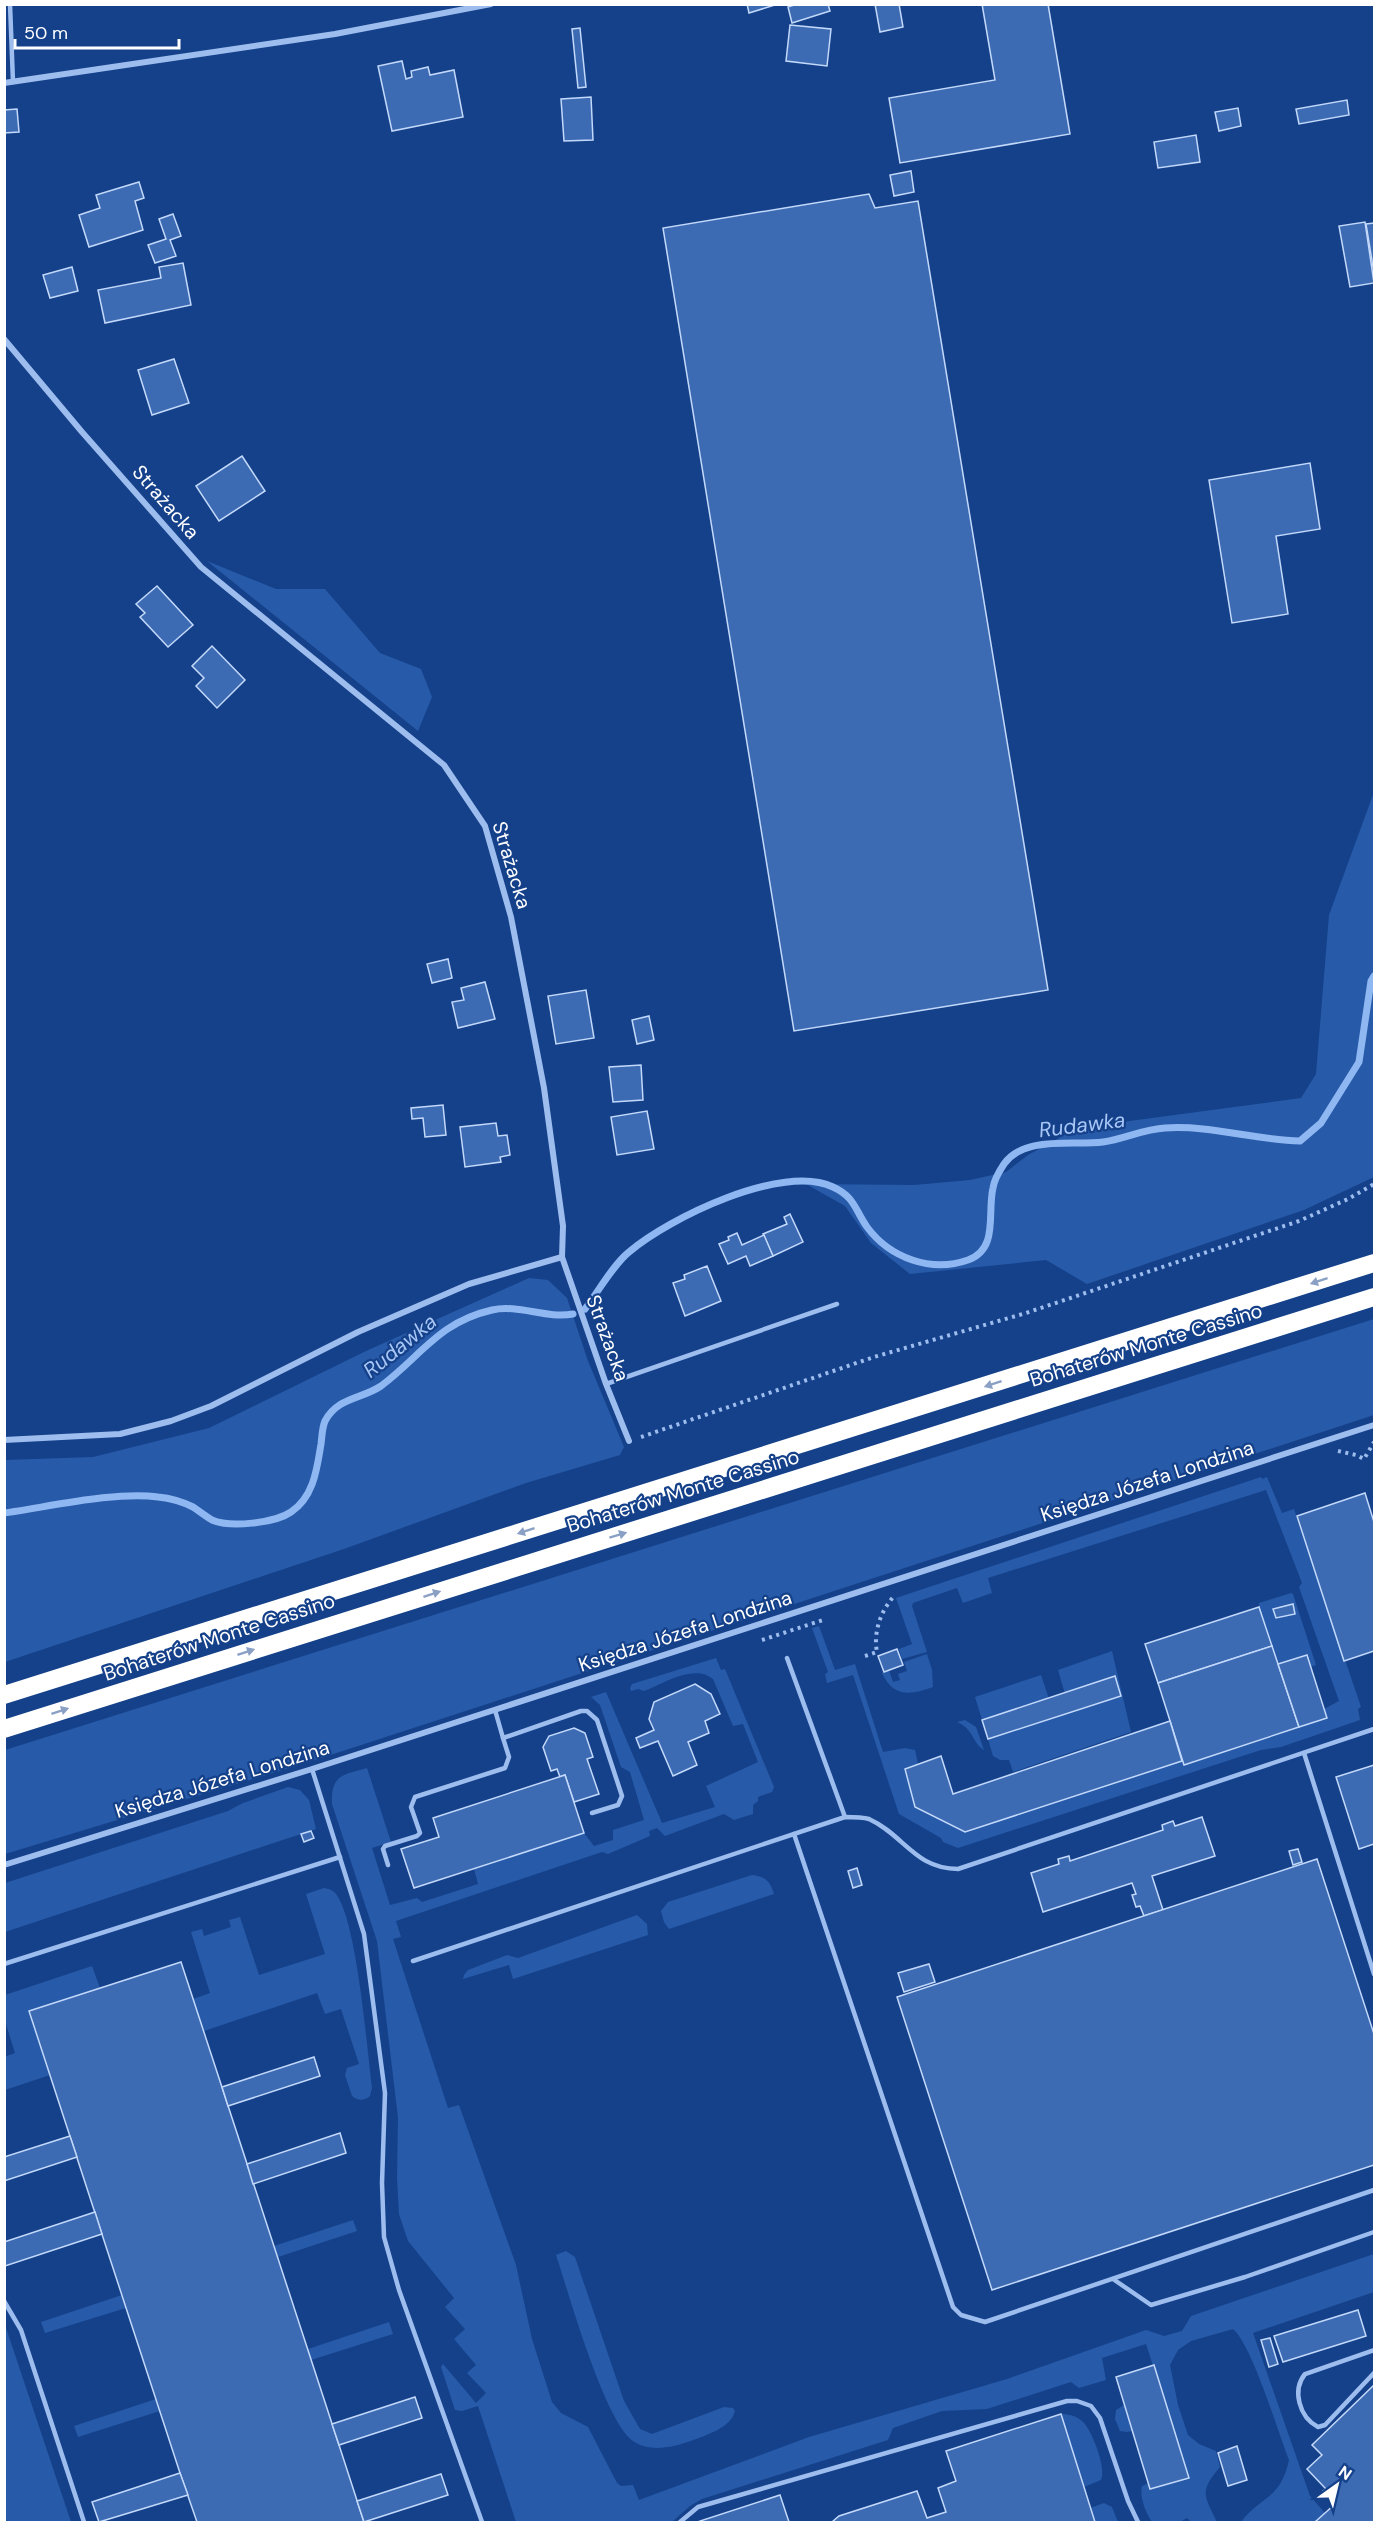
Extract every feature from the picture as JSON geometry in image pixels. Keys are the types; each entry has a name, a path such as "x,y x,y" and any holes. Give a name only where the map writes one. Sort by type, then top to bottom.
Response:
{"highway":[{"name":"Bohaterów Monte Cassino","path":"4,1695 1374,1263"},
{"name":"Bohaterów Monte Cassino","path":"4,1729 1374,1297"}],"street":[{"path":"4,83 334,34 491,4"},
{"name":"Strażacka","path":"4,339 74,423 201,567 444,765 485,826 511,917 544,1088 563,1226 562,1257 606,1384 629,1441"},
{"path":"4,1440 120,1434 171,1421 211,1406 358,1332 469,1284 562,1257"},
{"name":"Księdza Józefa Londzina","path":"4,1865 312,1769 1374,1427"}],"lane":[{"path":"10,4 14,82"},
{"path":"606,1384 837,1304"},
{"path":"787,1658 845,1817"},
{"path":"388,1865 383,1849 420,1833 411,1807 415,1797 505,1768 509,1757 495,1710"},
{"path":"503,1738 581,1711 592,1714 597,1720 622,1796 618,1804 592,1813"},
{"path":"413,1960 845,1817 866,1818 882,1827 928,1863 942,1869 958,1869 1374,1729"},
{"path":"1304,1753 1374,1974"},
{"path":"312,1769 364,1934 386,2093 382,2182 384,2237 399,2290 482,2523"},
{"path":"794,1834 953,2307 962,2315 985,2322 1374,2190"},
{"path":"4,1964 340,1857"},
{"path":"1113,2279 1150,2305 1245,2277 1374,2232"},
{"path":"4,2301 21,2330 84,2523"},
{"path":"1374,2350 1305,2374 1298,2382 1296,2395 1310,2423 1318,2427 1325,2425 1374,2373"},
{"path":"680,2523 698,2507 1066,2401 1084,2403 1096,2411 1104,2427 1128,2501 1138,2523"}],"path":[{"path":"629,1441 874,1357 1026,1313 1299,1221 1348,1199 1374,1184"},
{"path":"1328,1454 1338,1451 1364,1459 1374,1442"},
{"path":"865,1656 877,1652 878,1626 889,1602 896,1594"}],"shaded area":[{"path":"207,561 276,589 325,589 380,653 421,669 432,697 418,731"},
{"path":"1374,792 1374,1177 1304,1210 1087,1284 1046,1260 910,1274 871,1243 845,1206 806,1184 914,1185 970,1180 1006,1172 1028,1155 1077,1128 1301,1098 1316,1074 1329,915"},
{"path":"529,1278 548,1280 567,1298 588,1361 624,1447 620,1455 526,1483 344,1549 5,1662 5,1460 93,1457 209,1428 366,1351"},
{"path":"1374,1319 1374,1415 309,1762 5,1854 5,1750"},
{"path":"1261,1477 1262,1479 1267,1477 1282,1513 1294,1509 1361,1707 1358,1709 1360,1720 958,1848 943,1842 941,1838 899,1814 853,1675 827,1683 825,1674 828,1672 812,1628 819,1626 835,1670 855,1664 883,1752 905,1748 915,1750 918,1764 905,1769 915,1807 965,1832 1182,1761 1185,1765 1327,1718 1324,1709 1339,1701 1299,1587 1302,1583 1266,1490 988,1578 992,1593 963,1603 957,1588 913,1603 927,1652 902,1659 899,1649 912,1644 896,1598"},
{"path":"1291,1593 1316,1665 1310,1667 1306,1655 1278,1664 1259,1607 1259,1603"},
{"path":"1112,1651 1131,1732 1013,1772 1009,1760 1000,1760 993,1756 988,1739 1121,1696 1115,1677 1065,1694 1058,1670"},
{"path":"927,1654 932,1670 933,1687 911,1693 897,1691 886,1681 882,1673 889,1670 893,1682 900,1680 898,1674 907,1671 904,1662"},
{"path":"716,1658 721,1670 725,1669 774,1787 772,1792 758,1797 758,1801 753,1805 753,1814 734,1820 724,1814 665,1836 657,1828 649,1831 650,1836 608,1854 602,1852 396,1921 401,1937 393,1939 448,2108 459,2105 516,2265 532,2339 552,2402 561,2413 588,2427 617,2483 621,2486 633,2485 639,2500 809,2437 1007,2379 1146,2330 1164,2336 1182,2331 1191,2316 1374,2254 1374,2292 1253,2333 1310,2496 1325,2513 1315,2522 1241,2522 1248,2513 1275,2491 1281,2483 1289,2460 1256,2370 1248,2352 1233,2329 1191,2341 1178,2350 1170,2365 1178,2405 1188,2435 1199,2444 1216,2451 1220,2467 1209,2482 1206,2493 1217,2522 1191,2522 1187,2518 1180,2522 1152,2522 1145,2510 1141,2495 1142,2486 1149,2483 1151,2489 1189,2477 1146,2344 1102,2358 1106,2380 1079,2388 1071,2382 987,2409 942,2411 893,2428 888,2440 702,2499 672,2522 516,2522 478,2406 462,2411 455,2410 441,2367 443,2364 476,2403 486,2393 467,2373 476,2365 454,2339 465,2329 445,2307 454,2298 408,2241 399,2214 398,2118 377,1941 332,1804 332,1794 336,1781 340,1777 367,1768 391,1842 372,1848 390,1905 417,1898 422,1902 478,1884 474,1869 584,1833 594,1846 613,1840 613,1830 644,1820 630,1772 621,1767 600,1705 591,1697 606,1692 662,1823 715,1807 706,1786 758,1762 743,1724 733,1726 713,1679 697,1673 678,1676 644,1691 638,1689 631,1691 630,1688 632,1684"},
{"path":"1041,1675 1049,1699 982,1720 975,1697"},
{"path":"965,1720 976,1727 984,1750 977,1744 967,1728 957,1722"},
{"path":"288,1787 300,1790 309,1800 316,1829 5,1932 5,1883 228,1811 243,1803"},
{"path":"752,1875 767,1880 774,1894 669,1929 664,1922 661,1911 668,1902"},
{"path":"324,1888 335,1893 343,1908 355,1957 372,2088 370,2096 363,2100 352,2096 345,2075 347,2068 359,2064 341,2009 325,2014 317,1993 204,2031 193,1999 210,1993 191,1932 202,1929 204,1936 231,1927 229,1920 240,1917 259,1975 325,1954 306,1894"},
{"path":"637,1915 647,1924 648,1935 513,1979 509,1965 463,1979 468,1970 507,1955 518,1958"},
{"path":"92,1966 100,1988 29,2011 50,2075 5,2090 4,2057 15,2053 5,2021 5,1995"},
{"path":"353,2220 357,2231 278,2257 274,2246"},
{"path":"566,2251 575,2257 624,2401 640,2429 652,2434 724,2407 733,2408 735,2411 729,2422 691,2441 669,2447 647,2447 633,2441 622,2429 611,2409 588,2355 556,2255"},
{"path":"122,2295 126,2308 45,2333 41,2322"},
{"path":"4,2322 71,2522 5,2522"},
{"path":"389,2322 393,2334 311,2360 308,2349"},
{"path":"156,2399 160,2411 78,2437 74,2426"},
{"path":"1124,2405 1132,2431 1120,2431 1115,2419 1116,2410"},
{"path":"1061,2414 1076,2417 1087,2426 1100,2459 1101,2480 1084,2487"},
{"path":"1104,2503 1112,2507 1118,2522 1095,2522 1090,2508"}],"building":[{"path":"747,4 778,4 749,13"},
{"path":"797,4 828,4 830,11 792,23 788,7"},
{"path":"875,4 899,4 903,27 880,32"},
{"path":"982,4 1048,4 1070,134 900,163 889,98 995,80"},
{"path":"790,25 831,29 827,66 786,61"},
{"path":"580,28 586,87 578,88 572,29"},
{"path":"402,61 406,79 412,77 411,71 428,67 430,75 454,70 463,117 392,131 378,66"},
{"path":"591,97 593,140 564,141 561,99"},
{"path":"1347,100 1349,115 1299,124 1296,109"},
{"path":"1238,108 1241,126 1219,131 1215,112"},
{"path":"17,109 19,132 4,133 4,110"},
{"path":"1196,135 1200,162 1158,168 1154,142"},
{"path":"911,171 914,192 894,196 890,175"},
{"path":"139,182 144,198 135,201 143,230 89,247 79,215 100,208 96,195"},
{"path":"869,194 875,208 918,201 1048,990 794,1031 663,228"},
{"path":"173,214 181,236 170,240 176,256 155,263 148,245 166,239 159,219"},
{"path":"1365,222 1374,283 1350,287 1339,226"},
{"path":"1374,223 1374,273 1366,224"},
{"path":"183,263 191,305 105,323 98,290 161,278 159,267"},
{"path":"72,267 78,291 50,298 43,275"},
{"path":"174,359 189,403 152,415 138,370"},
{"path":"242,456 265,491 219,521 196,486"},
{"path":"1310,463 1320,529 1276,536 1288,614 1232,623 1209,480"},
{"path":"157,586 193,625 168,647 140,617 145,613 136,604"},
{"path":"212,646 245,680 217,708 196,686 204,678 192,666"},
{"path":"448,959 452,978 432,983 427,964"},
{"path":"485,982 495,1019 458,1028 452,1002 464,1000 461,988"},
{"path":"586,990 594,1038 556,1044 548,996"},
{"path":"649,1016 654,1040 637,1044 632,1020"},
{"path":"641,1065 643,1100 613,1102 609,1067"},
{"path":"443,1105 446,1135 425,1137 423,1118 412,1119 411,1108"},
{"path":"647,1111 654,1149 617,1155 611,1117"},
{"path":"496,1123 498,1136 507,1135 510,1155 500,1157 501,1162 465,1167 460,1127"},
{"path":"790,1214 803,1242 773,1256 763,1234 787,1224 784,1217"},
{"path":"737,1233 742,1245 764,1235 773,1256 750,1266 746,1256 728,1264 719,1244 729,1240 728,1237"},
{"path":"707,1266 721,1301 685,1316 673,1283 685,1279 684,1275"},
{"path":"1365,1493 1374,1522 1374,1651 1344,1661 1297,1516"},
{"path":"1293,1604 1295,1614 1276,1618 1273,1609"},
{"path":"1259,1607 1272,1646 1158,1683 1145,1644"},
{"path":"1272,1646 1299,1727 1184,1765 1158,1683"},
{"path":"897,1649 903,1665 884,1672 878,1656"},
{"path":"1307,1655 1327,1718 1299,1727 1278,1664"},
{"path":"1115,1676 1121,1696 988,1739 982,1720"},
{"path":"695,1684 711,1694 720,1714 705,1721 709,1733 688,1742 697,1765 673,1776 658,1741 640,1748 636,1738 654,1730 649,1719 654,1702"},
{"path":"1170,1721 1182,1761 965,1832 915,1807 905,1769 941,1756 953,1794"},
{"path":"574,1728 585,1733 593,1757 587,1759 599,1794 574,1802 565,1775 560,1777 557,1769 551,1771 543,1747 549,1736"},
{"path":"1374,1765 1374,1844 1359,1849 1336,1777"},
{"path":"565,1775 584,1833 414,1888 401,1849 439,1837 433,1818"},
{"path":"1202,1817 1215,1856 1152,1876 1163,1910 1144,1916 1140,1906 1136,1907 1132,1895 1136,1894 1132,1883 1043,1912 1031,1873 1059,1864 1058,1859 1069,1856 1070,1861 1163,1830 1162,1825 1173,1821 1175,1826"},
{"path":"311,1831 314,1838 304,1842 301,1834"},
{"path":"1298,1849 1302,1862 1293,1865 1289,1851"},
{"path":"1317,1859 1374,2034 1374,2165 992,2290 897,1997"},
{"path":"857,1868 862,1885 853,1888 848,1871"},
{"path":"181,1962 364,2522 197,2522 29,2011"},
{"path":"929,1964 935,1982 904,1992 898,1973"},
{"path":"314,2057 320,2076 228,2106 222,2087"},
{"path":"340,2133 346,2153 253,2184 247,2164"},
{"path":"70,2136 77,2157 4,2181 4,2157"},
{"path":"95,2212 102,2234 5,2266 4,2242"},
{"path":"1358,2310 1366,2336 1283,2362 1274,2336"},
{"path":"1270,2338 1278,2364 1269,2367 1261,2340"},
{"path":"1154,2365 1189,2478 1150,2489 1116,2377"},
{"path":"1374,2385 1374,2522 1315,2522 1335,2504 1323,2491 1326,2489 1307,2469 1322,2455 1312,2445"},
{"path":"415,2397 422,2418 339,2445 332,2424"},
{"path":"1061,2414 1095,2522 832,2522 839,2516 917,2491 927,2518 946,2512 938,2488 956,2481 946,2451"},
{"path":"1237,2446 1247,2480 1228,2486 1218,2453"},
{"path":"180,2473 188,2495 99,2522 92,2502"},
{"path":"441,2474 448,2495 364,2522 357,2501"},
{"path":"780,2495 789,2522 700,2521"}],"waterway":[{"name":"Rudawka","path":"585,1309 617,1264 647,1238 698,1210 757,1188 785,1182 811,1182 833,1187 846,1195 867,1227 887,1247 912,1260 940,1265 954,1264 978,1255 984,1248 990,1229 991,1198 996,1179 1004,1164 1024,1149 1037,1145 1103,1142 1165,1128 1199,1129 1300,1141 1321,1123 1359,1062 1371,981 1374,976"},
{"name":"Rudawka","path":"4,1513 82,1500 141,1496 180,1502 193,1507 212,1520 230,1524 252,1523 284,1516 299,1506 310,1490 316,1472 324,1424 330,1413 343,1403 381,1386 444,1331 474,1315 492,1310 512,1309 553,1315 573,1314"}]}
